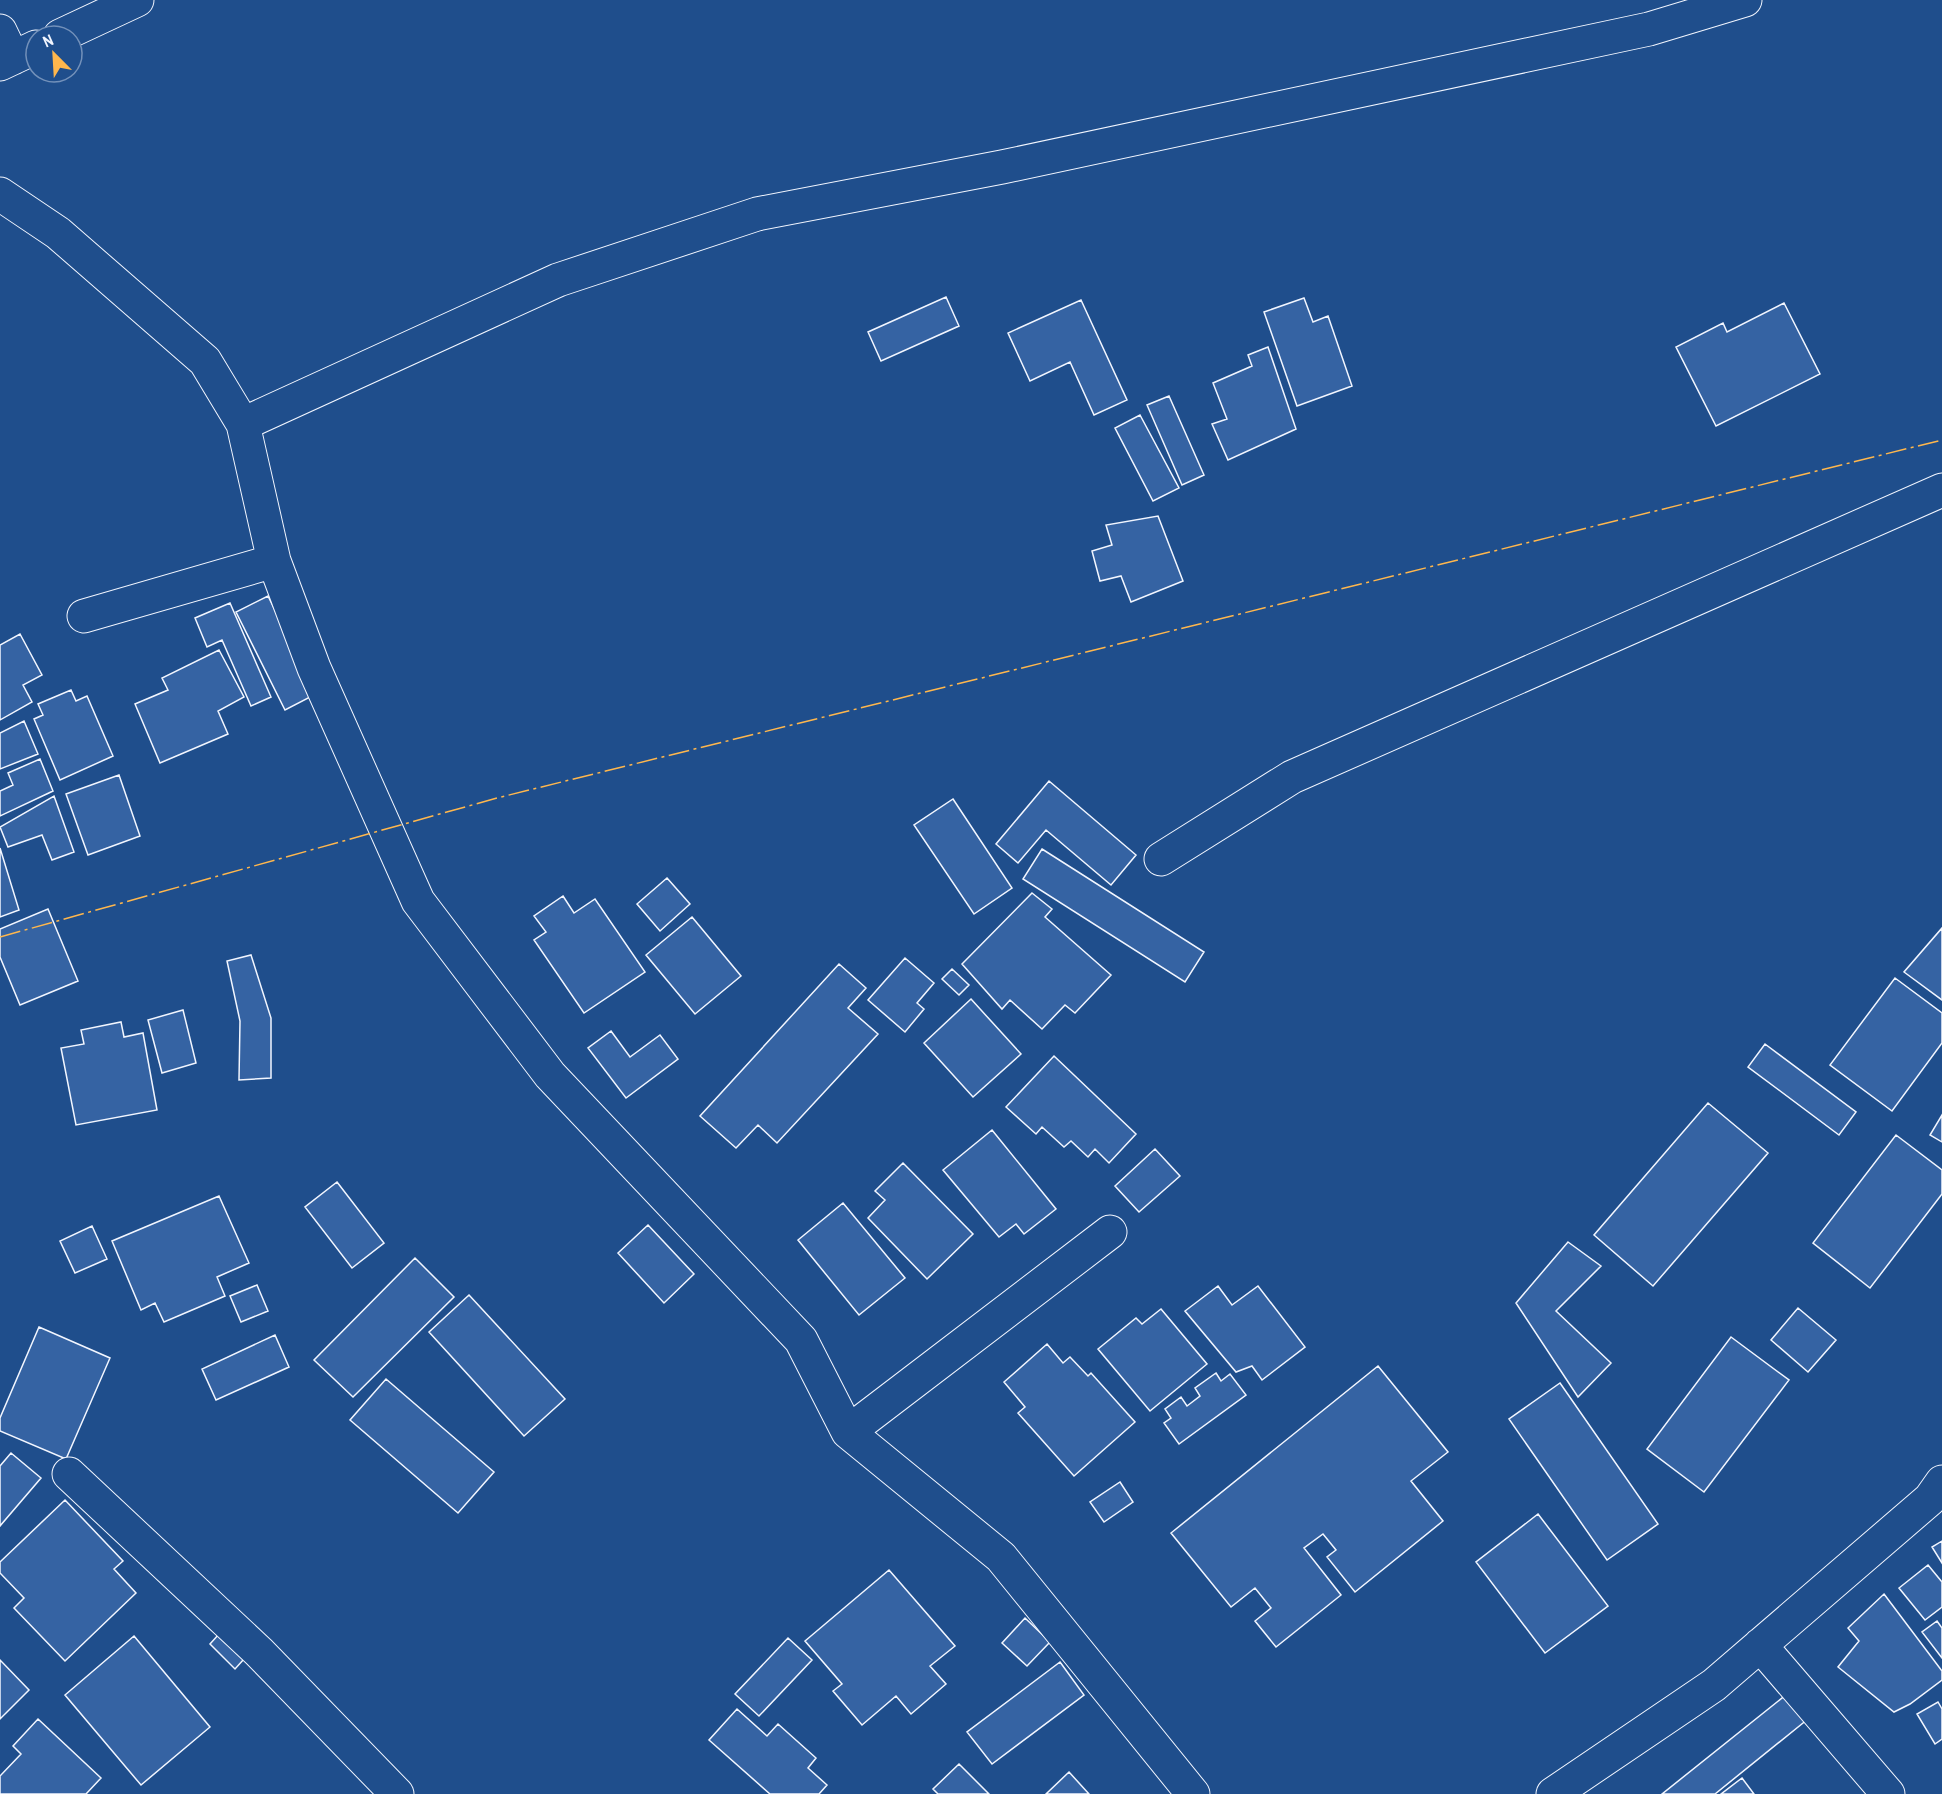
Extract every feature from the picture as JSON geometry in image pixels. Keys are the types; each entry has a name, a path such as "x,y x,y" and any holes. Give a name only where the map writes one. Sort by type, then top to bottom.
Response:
{"street":[{"path":"84,25 137,0"},
{"path":"243,423 558,280 757,214 1002,167 1637,32 1745,0"},
{"path":"0,194 58,233 205,361 243,423 274,561 314,668 418,902 550,1075 801,1340 848,1432 1001,1557 1193,1794"},
{"path":"1161,859 1292,777 1942,490"},
{"path":"84,616 274,561"},
{"path":"848,1432 1110,1232"},
{"path":"69,1474 259,1652 397,1794"},
{"path":"1562,1791 1714,1685 1930,1499 1942,1482"},
{"path":"1761,1645 1888,1794"}],"building":[{"path":"946,297 959,326 881,361 868,332"},
{"path":"1304,298 1313,322 1328,316 1352,386 1297,406 1264,312"},
{"path":"1081,300 1127,400 1094,415 1070,362 1030,381 1008,333"},
{"path":"1784,303 1820,374 1716,426 1676,347 1723,323 1727,332"},
{"path":"1268,347 1296,429 1228,460 1212,424 1227,419 1213,383 1252,366 1248,355"},
{"path":"1169,396 1204,475 1182,485 1147,405"},
{"path":"1140,415 1179,488 1153,501 1115,428"},
{"path":"1158,516 1183,581 1131,602 1121,576 1100,581 1092,551 1112,545 1106,525"},
{"path":"268,596 316,694 285,710 236,612"},
{"path":"230,603 271,697 251,706 222,640 207,647 195,618"},
{"path":"20,634 42,675 23,685 32,702 0,720 0,645"},
{"path":"219,650 244,697 218,711 228,734 160,763 135,704 168,690 162,678"},
{"path":"71,690 76,701 87,696 113,756 60,780 34,719 43,715 38,704"},
{"path":"24,721 38,754 0,769 0,733"},
{"path":"40,759 53,791 0,816 0,791 13,785 8,773"},
{"path":"119,775 140,836 88,855 66,794"},
{"path":"1049,781 1136,855 1111,885 1046,830 1018,863 996,844"},
{"path":"54,796 74,852 52,860 42,835 8,847 0,827"},
{"path":"953,799 1012,888 974,914 914,825"},
{"path":"0,848 19,910 0,917"},
{"path":"1042,849 1204,952 1185,982 1023,879"},
{"path":"667,878 690,904 660,931 637,904"},
{"path":"1032,893 1052,909 1045,917 1111,975 1075,1013 1065,1005 1042,1029 1010,1000 1002,1009 962,964"},
{"path":"563,896 574,913 595,899 645,972 584,1013 534,940 546,932 534,916"},
{"path":"48,909 78,981 20,1005 0,957 0,929"},
{"path":"692,917 741,976 695,1014 646,955"},
{"path":"1942,928 1942,1000 1904,972"},
{"path":"251,955 271,1018 271,1078 239,1080 240,1021 227,961"},
{"path":"905,958 934,983 917,1003 924,1009 905,1032 868,1000"},
{"path":"839,964 866,988 848,1008 878,1034 777,1143 758,1125 736,1148 700,1116"},
{"path":"952,969 969,985 959,995 942,979"},
{"path":"1895,978 1942,1013 1942,1043 1892,1111 1830,1065"},
{"path":"971,999 1021,1054 973,1097 924,1043"},
{"path":"183,1010 196,1063 162,1073 148,1020"},
{"path":"121,1022 124,1037 143,1033 157,1110 76,1125 61,1048 84,1044 81,1030"},
{"path":"611,1031 630,1057 660,1035 678,1059 626,1098 588,1048"},
{"path":"1765,1044 1856,1112 1839,1135 1748,1067"},
{"path":"1054,1056 1136,1134 1109,1163 1095,1149 1088,1157 1071,1141 1064,1147 1042,1127 1036,1134 1006,1107"},
{"path":"1708,1103 1768,1153 1653,1286 1594,1235"},
{"path":"1942,1115 1942,1142 1930,1135"},
{"path":"992,1130 1056,1209 1024,1234 1016,1224 999,1237 943,1170"},
{"path":"1896,1135 1942,1170 1942,1194 1870,1288 1813,1243"},
{"path":"1155,1149 1180,1176 1139,1212 1115,1186"},
{"path":"903,1163 973,1234 927,1279 868,1218 885,1200 875,1191"},
{"path":"337,1182 384,1243 352,1268 305,1207"},
{"path":"219,1196 249,1263 217,1277 225,1296 164,1322 155,1303 141,1310 112,1241"},
{"path":"843,1203 905,1278 859,1315 798,1240"},
{"path":"648,1225 694,1274 664,1303 618,1253"},
{"path":"92,1226 107,1259 75,1273 60,1241"},
{"path":"1568,1242 1601,1266 1556,1311 1611,1363 1578,1397 1516,1303"},
{"path":"415,1258 454,1297 353,1397 314,1360"},
{"path":"257,1285 268,1311 241,1322 230,1296"},
{"path":"1218,1286 1232,1305 1258,1286 1305,1347 1262,1380 1252,1366 1236,1372 1185,1311"},
{"path":"469,1295 565,1399 524,1436 429,1332"},
{"path":"1798,1308 1836,1340 1808,1372 1771,1340"},
{"path":"1161,1309 1207,1364 1150,1411 1098,1349 1136,1318 1142,1324"},
{"path":"39,1327 110,1358 66,1459 0,1431 0,1418"},
{"path":"275,1335 289,1367 216,1400 202,1369"},
{"path":"1731,1337 1789,1380 1704,1492 1647,1449"},
{"path":"1047,1344 1063,1363 1070,1357 1088,1376 1091,1373 1135,1422 1074,1476 1018,1413 1025,1407 1004,1382"},
{"path":"1378,1366 1448,1452 1411,1481 1443,1521 1355,1592 1327,1557 1336,1550 1323,1534 1304,1548 1341,1595 1276,1647 1255,1621 1271,1608 1255,1588 1231,1607 1171,1533"},
{"path":"1216,1373 1221,1381 1230,1374 1246,1395 1179,1444 1164,1423 1171,1418 1165,1409 1181,1397 1187,1406 1200,1396 1195,1388"},
{"path":"386,1379 494,1472 458,1513 350,1420"},
{"path":"1560,1383 1658,1524 1607,1560 1509,1419"},
{"path":"11,1453 41,1478 0,1526 0,1466"},
{"path":"1120,1482 1133,1502 1104,1522 1090,1502"},
{"path":"65,1500 123,1561 114,1569 136,1593 65,1661 14,1608 24,1598 0,1573 0,1562"},
{"path":"1538,1514 1608,1606 1545,1653 1476,1562"},
{"path":"1942,1541 1942,1563 1932,1547"},
{"path":"1928,1565 1942,1582 1942,1607 1925,1620 1899,1588"},
{"path":"889,1570 955,1646 930,1666 946,1684 911,1714 896,1696 862,1725 833,1691 842,1684 805,1641"},
{"path":"1884,1594 1942,1671 1942,1680 1910,1704 1894,1712 1838,1667 1859,1641 1848,1628"},
{"path":"1025,1618 1050,1642 1027,1666 1002,1643"},
{"path":"1937,1621 1942,1628 1942,1658 1922,1632"},
{"path":"219,1634 244,1659 235,1669 210,1644"},
{"path":"134,1636 210,1727 141,1785 65,1695"},
{"path":"788,1638 812,1660 759,1716 735,1694"},
{"path":"0,1660 29,1690 0,1719"},
{"path":"1060,1662 1084,1695 992,1764 967,1732"},
{"path":"1787,1694 1808,1719 1715,1794 1662,1794"},
{"path":"1938,1702 1942,1709 1942,1739 1935,1744 1917,1714"},
{"path":"737,1709 767,1736 778,1724 816,1758 808,1768 827,1785 819,1794 770,1794 709,1740"},
{"path":"38,1719 101,1778 86,1794 0,1794 0,1776 21,1754 13,1746"},
{"path":"959,1764 989,1794 938,1794 933,1789"},
{"path":"1069,1772 1089,1794 1046,1794"},
{"path":"1742,1778 1754,1794 1721,1794"}],"power":[{"path":"0,937 497,798 1942,440"}]}
